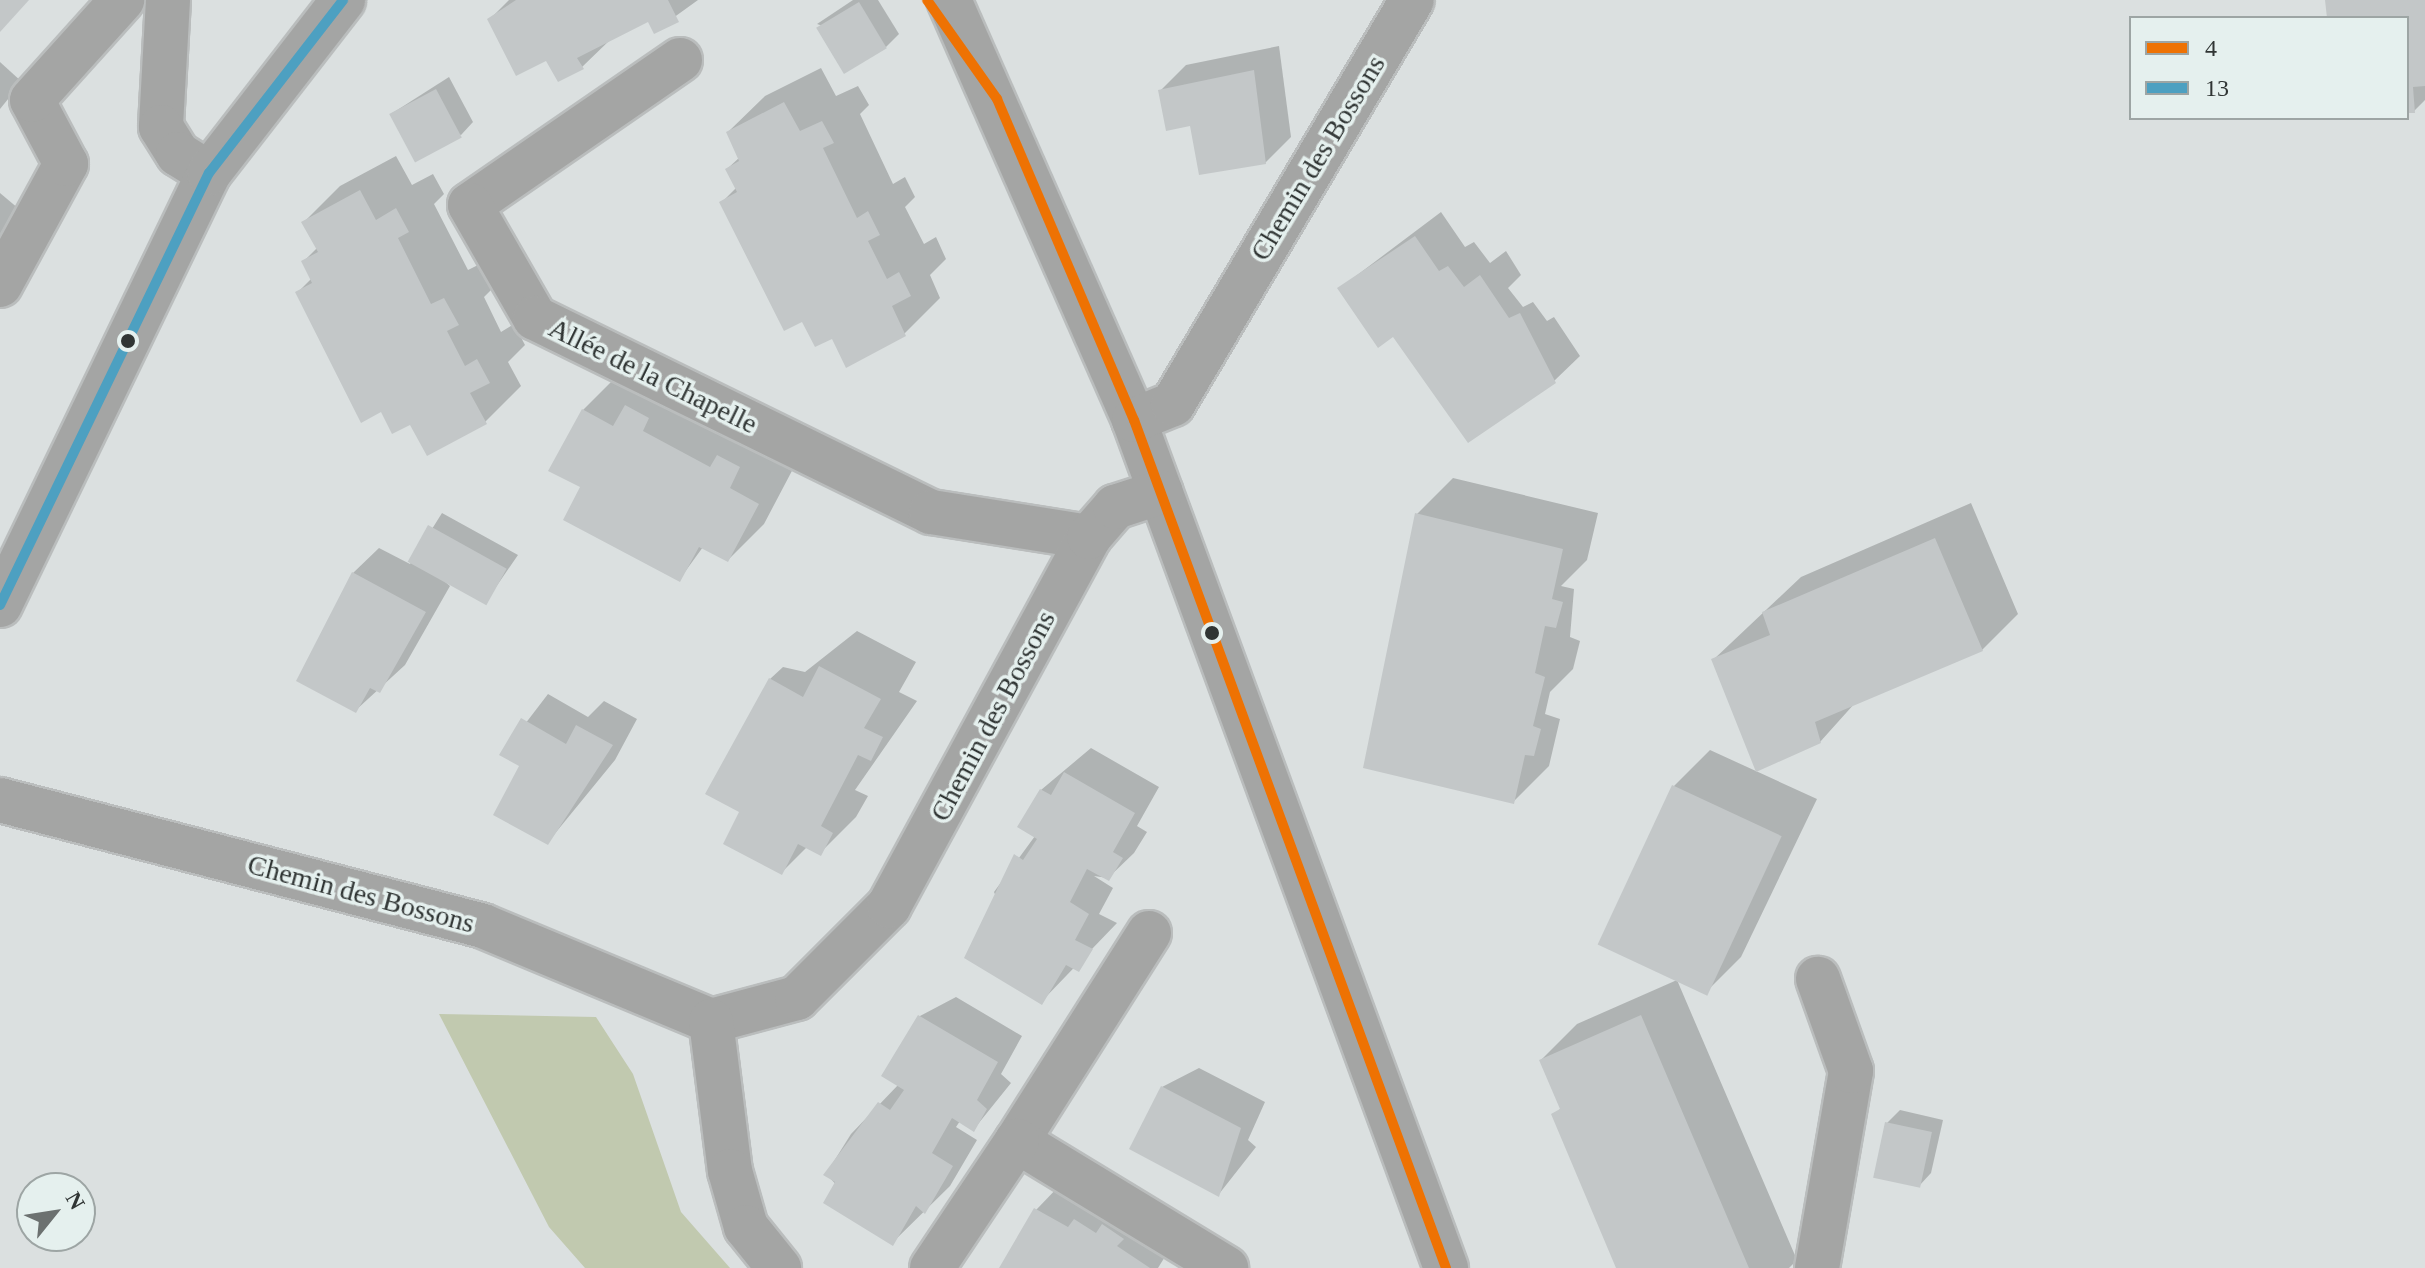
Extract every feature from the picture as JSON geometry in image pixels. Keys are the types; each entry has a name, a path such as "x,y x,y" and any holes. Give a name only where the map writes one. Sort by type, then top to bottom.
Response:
{"street":[{"path":"0,285 66,164 32,100 122,0"},
{"path":"168,0 161,127 178,154 209,173"},
{"path":"0,605 209,173 343,0"},
{"path":"927,0 997,99"},
{"path":"949,0 997,99 1134,420 1446,1268"},
{"name":"Chemin des Bossons","path":"1134,420 1173,404 1412,0"},
{"name":"Allée de la Chapelle","path":"680,60 470,205 535,318 931,512 1089,537"},
{"name":"Chemin des Bossons","path":"0,800 483,926 711,1021 797,998 889,906 1089,537 1115,507 1161,492"},
{"path":"932,1268 1149,933"},
{"path":"1817,1268 1851,1071 1818,979"},
{"path":"711,1021 734,1185 746,1227 779,1268"},
{"path":"1017,1141 1226,1268"}],"green space":[{"path":"439,1014 596,1017 633,1074 681,1212 730,1268 585,1268 549,1227"}],"building":[{"path":"0,0 29,0 0,32"},
{"path":"516,0 668,0 679,22 654,34 648,22 577,58 584,69 558,82 546,61 516,76 487,19"},
{"path":"2325,0 2425,0 2425,86 2413,87 2415,113 2409,113 2409,16 2327,16"},
{"path":"859,2 887,48 844,74 816,28"},
{"path":"1254,70 1266,164 1199,175 1190,126 1166,131 1158,90"},
{"path":"436,89 462,138 415,162 389,114"},
{"path":"784,102 800,131 822,121 834,143 823,148 857,218 868,211 880,235 868,241 887,279 899,272 911,296 892,306 906,336 846,368 832,339 815,347 802,322 784,331 719,202 737,192 725,169 739,161 726,132"},
{"path":"360,190 376,220 396,208 409,232 398,238 431,304 444,298 459,325 447,331 465,366 477,359 490,383 470,393 487,424 427,456 410,425 392,434 381,412 361,423 295,292 312,283 301,261 318,252 301,222"},
{"path":"1415,236 1439,271 1448,266 1464,287 1480,275 1509,318 1520,313 1556,383 1468,443 1393,337 1378,348 1337,288"},
{"path":"625,405 649,418 643,431 710,467 717,455 740,467 730,488 759,504 728,562 699,547 680,582 563,520 580,487 548,471 582,409 613,426"},
{"path":"1415,513 1563,549 1552,599 1563,602 1556,628 1545,626 1535,673 1545,677 1533,726 1541,729 1534,756 1525,755 1514,804 1363,768"},
{"path":"428,525 507,569 486,605 408,562"},
{"path":"1935,538 1983,651 1815,722 1821,743 1756,772 1711,659 1770,635 1762,612"},
{"path":"352,572 426,612 380,693 370,688 356,713 296,681"},
{"path":"819,666 881,699 864,728 883,737 871,761 858,755 821,826 833,833 821,856 798,844 782,875 723,844 739,812 705,794 769,678 803,697"},
{"path":"521,718 566,744 576,725 613,745 548,845 493,815 519,766 499,755"},
{"path":"1064,772 1135,813 1113,852 1123,858 1109,881 1087,869 1070,902 1089,914 1075,940 1093,949 1079,972 1066,965 1042,1005 964,958 1014,854 1023,860 1037,839 1017,827 1040,789 1051,795"},
{"path":"1672,785 1782,836 1707,996 1598,945"},
{"path":"918,1015 998,1062 977,1100 987,1109 974,1132 952,1118 932,1153 953,1166 925,1214 916,1206 893,1246 823,1203 835,1182 823,1175 878,1102 890,1110 904,1090 881,1076"},
{"path":"1641,1015 1749,1268 1616,1268 1551,1114 1560,1109 1539,1060"},
{"path":"1161,1086 1241,1128 1219,1197 1129,1149"},
{"path":"1885,1122 1932,1132 1920,1188 1873,1178"},
{"path":"1034,1208 1068,1227 1074,1219 1096,1233 1102,1224 1124,1239 1117,1246 1150,1268 999,1268"}],"transit line":[{"name":"13","path":"0,605 209,173 343,0"},
{"name":"4","path":"927,0 997,99 1134,420 1446,1268"}]}
